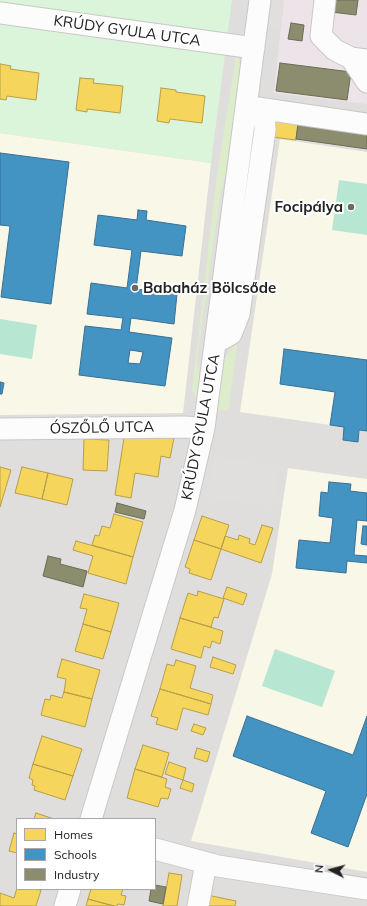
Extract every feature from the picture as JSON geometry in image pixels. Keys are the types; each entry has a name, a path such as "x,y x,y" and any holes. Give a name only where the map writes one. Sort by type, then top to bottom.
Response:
{"street":[{"name":"KRÚDY GYULA UTCA","path":"91,818 185,510 204,428 216,342 255,108 254,48 260,0"},
{"path":"325,0 321,36 335,50 359,59 367,82"},
{"name":"KRÚDY GYULA UTCA","path":"0,13 254,48"},
{"path":"255,108 367,124"},
{"name":"ÓSZŐLŐ UTCA","path":"0,429 204,428"},
{"path":"156,849 206,863 367,889"},
{"path":"198,906 206,863"},
{"path":"65,906 70,890"}],"shaded area":[{"path":"0,0 367,0 367,906 0,906"},
{"path":"268,0 284,0 281,29 265,28"},
{"path":"284,0 367,0 367,104 274,93"},
{"name":"Babaház Bölcsőde","path":"0,133 211,163 183,413 0,415"},
{"path":"280,139 367,152 367,431 359,431 358,442 343,440 344,427 240,412"},
{"path":"221,191 235,193 214,363 197,361"},
{"path":"216,456 279,467 272,506 205,497"},
{"path":"288,468 367,479 367,872 191,841 272,574"}],"green space":[{"path":"0,0 232,0 211,163 0,133"},
{"path":"236,56 239,59 241,68 227,168 221,192 197,361 201,379 199,403 192,391 194,370 217,174"},
{"name":"Focipálya","path":"339,180 367,184 367,235 332,230"},
{"path":"0,319 37,325 32,359 0,354"},
{"path":"238,339 228,411 215,410 221,364"},
{"path":"275,649 335,671 322,707 262,686"}],"building: Homes":[{"path":"0,64 11,66 10,69 39,73 36,100 7,96 6,100 0,99"},
{"path":"80,78 94,79 93,83 123,86 120,113 87,109 87,112 76,110"},
{"path":"161,88 176,90 176,92 205,96 202,123 170,119 169,123 157,121"},
{"path":"274,121 298,124 296,140 272,137"},
{"path":"124,438 174,438 170,458 161,456 158,477 135,473 131,498 115,495"},
{"path":"84,439 109,440 107,471 83,470"},
{"path":"0,467 11,470 0,507"},
{"path":"22,467 48,473 42,499 15,493"},
{"path":"48,473 73,479 67,505 42,499"},
{"path":"114,514 143,522 133,557 92,545 95,535 99,536 102,526 110,528"},
{"path":"202,516 229,525 221,549 194,540"},
{"path":"262,525 273,528 261,563 221,549 225,536 238,540 239,535 250,539 249,543 255,545"},
{"path":"194,540 221,549 211,580 189,573 190,569 185,567"},
{"path":"76,541 133,557 126,584 88,573 93,556 73,550"},
{"path":"227,587 247,594 243,605 223,598"},
{"path":"198,591 224,599 218,618 214,617 211,627 180,618 188,593 197,596"},
{"path":"84,594 119,603 111,632 83,624 87,609 80,608"},
{"path":"180,618 223,631 220,644 212,641 210,648 204,646 201,658 171,649"},
{"path":"83,624 111,632 103,659 75,651"},
{"path":"213,657 236,665 233,674 210,667"},
{"path":"62,659 100,670 92,699 64,692 66,679 57,677"},
{"path":"176,660 196,666 190,688 213,695 211,704 160,689 167,664 174,666"},
{"path":"160,689 211,704 208,715 183,708 177,730 156,724 158,718 151,716"},
{"path":"64,692 92,699 85,727 41,715 45,699 50,700 51,695 62,698"},
{"path":"194,724 206,728 203,735 191,731"},
{"path":"42,736 82,749 73,776 33,764"},
{"path":"143,745 169,753 162,777 135,769"},
{"path":"197,748 210,752 207,762 194,758"},
{"path":"169,762 186,768 183,780 165,774"},
{"path":"33,764 73,776 65,800 34,790 35,786 32,785 33,780 29,778"},
{"path":"135,769 167,779 165,787 171,789 168,799 161,798 158,807 127,798"},
{"path":"183,780 194,784 192,792 180,788"},
{"path":"36,813 51,818 34,818"},
{"path":"14,833 16,834 16,853 9,851"},
{"path":"169,873 182,875 177,906 163,906"},
{"path":"16,890 41,890 36,906 0,906 0,893 14,898"},
{"path":"91,890 123,890 121,895 126,896 124,905 118,904 117,906 88,899"},
{"path":"207,895 236,901 235,906 205,906"},
{"path":"88,899 114,906 86,906"}],"building: Schools":[{"path":"0,153 69,162 51,304 1,297 10,226 0,225"},
{"path":"138,210 147,211 146,220 186,226 182,256 141,251 136,289 177,294 174,324 131,318 129,332 172,338 165,386 79,375 85,326 121,330 123,318 87,314 91,283 127,288 132,250 94,245 98,215 137,220","holes":["130,350 143,352 140,364 128,363"]},
{"path":"284,349 367,360 367,431 359,430 358,442 343,440 344,427 330,425 335,392 280,384"},
{"path":"0,382 4,383 2,394 0,394"},
{"path":"329,482 351,484 350,491 367,493 367,521 357,520 354,555 367,556 367,563 347,561 346,573 296,568 299,540 330,543 333,518 319,516 321,492 328,493"},
{"path":"363,526 367,526 367,545 361,544"},
{"path":"247,716 353,755 367,716 367,794 348,847 311,833 326,791 233,756"}],"building: Industry":[{"path":"332,0 358,0 356,15 331,12"},
{"path":"291,23 304,25 302,41 288,39"},
{"path":"280,63 351,72 347,100 276,91"},
{"path":"298,124 367,134 367,149 296,139"},
{"path":"117,503 146,511 144,519 115,512"},
{"path":"48,556 61,559 60,564 87,571 83,587 43,576"},
{"path":"156,885 166,887 163,904 149,901 151,890 156,890"}],"place":[{"name":"Focipálya","path":"351,207"},
{"name":"Babaház Bölcsőde","path":"135,288"}]}
